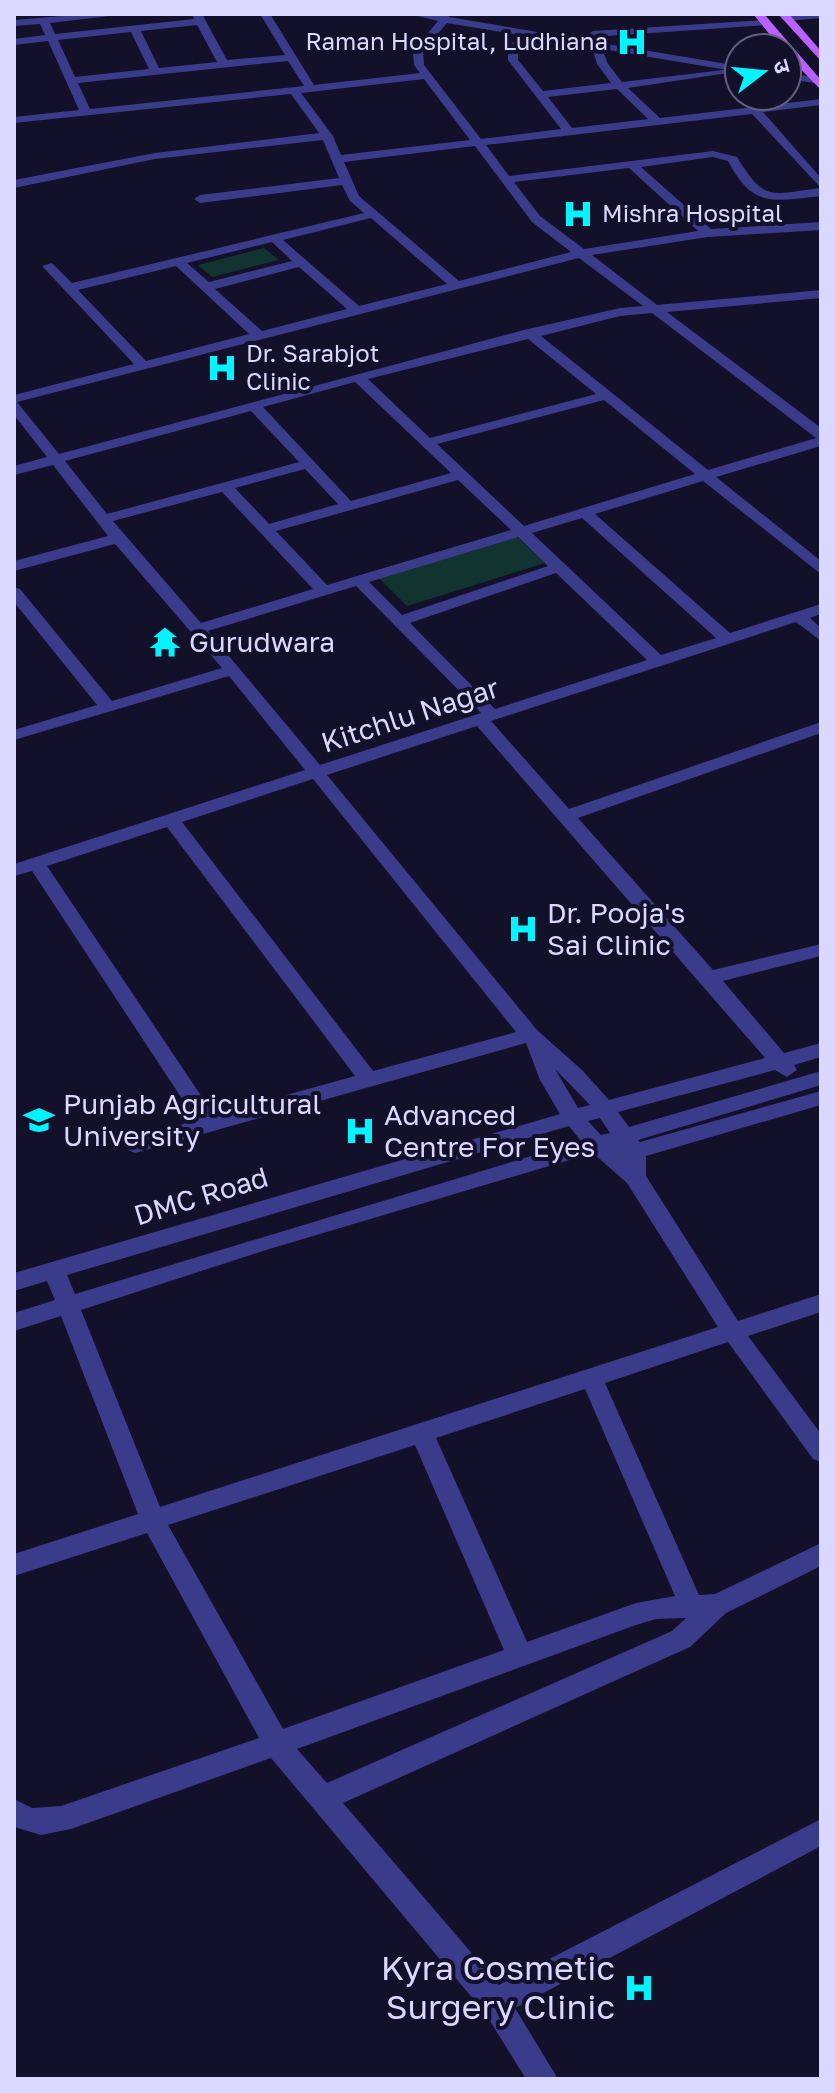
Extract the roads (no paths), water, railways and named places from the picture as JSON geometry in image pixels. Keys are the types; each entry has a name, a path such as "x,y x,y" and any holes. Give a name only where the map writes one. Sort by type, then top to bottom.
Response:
{"main road":[{"path":"785,16 821,58"},
{"path":"803,66 819,83"}],"street":[{"path":"14,23 122,14"},
{"path":"265,14 311,89"},
{"path":"414,14 444,16 596,42 723,67"},
{"path":"785,16 821,15"},
{"path":"444,16 418,51 424,76 536,219 578,254 821,435"},
{"path":"14,42 135,29 199,17 224,64"},
{"path":"556,37 761,18"},
{"path":"44,22 86,113"},
{"path":"135,29 155,71"},
{"path":"527,32 513,48 513,60 567,129"},
{"path":"596,42 598,57 655,119"},
{"path":"69,81 292,57"},
{"path":"539,95 723,72"},
{"path":"14,120 424,76"},
{"path":"294,91 327,136 354,198 459,287"},
{"path":"338,159 723,111"},
{"path":"757,112 821,185"},
{"path":"14,184 155,156 327,136"},
{"path":"505,180 722,154 733,159 745,184 756,194 821,192"},
{"path":"631,164 708,233"},
{"path":"200,199 346,181"},
{"path":"69,288 373,214"},
{"path":"14,399 578,254 708,233 821,226"},
{"path":"274,238 358,312"},
{"path":"178,261 260,337"},
{"path":"206,287 302,262"},
{"path":"48,266 143,366"},
{"path":"14,471 529,333 651,307 821,294"},
{"path":"529,333 821,569"},
{"path":"358,377 658,661"},
{"path":"426,443 604,396"},
{"path":"14,406 118,538 233,670 533,1039 576,1076 604,1108 629,1144 635,1177"},
{"path":"254,406 348,506"},
{"path":"198,629 821,441"},
{"path":"104,519 308,464"},
{"path":"266,529 459,475"},
{"path":"225,486 323,590"},
{"path":"584,512 727,639"},
{"path":"14,566 118,538"},
{"path":"400,621 557,568"},
{"path":"357,579 400,621 487,718 567,816 799,1085"},
{"path":"14,592 108,707"},
{"name":"Kitchlu Nagar","path":"14,870 821,609"},
{"path":"798,616 821,636"},
{"path":"14,735 233,670"},
{"path":"567,816 821,727"},
{"path":"170,819 369,1080"},
{"path":"36,863 209,1124"},
{"path":"709,978 821,950"},
{"path":"135,1145 369,1080 533,1039"},
{"path":"533,1039 550,1078 574,1117 601,1152 635,1177 733,1332 821,1452"},
{"name":"DMC Road","path":"14,1282 604,1108 821,1050"},
{"path":"629,1144 821,1078"},
{"path":"14,1322 629,1144 821,1098"},
{"path":"54,1270 152,1519 278,1746 495,2003 543,2079"},
{"path":"14,1565 423,1435 821,1303"},
{"path":"592,1379 704,1605"},
{"path":"423,1435 520,1656"},
{"path":"14,1812 26,1822 40,1823 91,1811 278,1746 636,1614 704,1605 821,1554"},
{"path":"321,1799 681,1639 704,1605"},
{"path":"495,2003 820,1832"}],"place":[{"name":"Raman Hospital, Ludhiana","path":"632,42"},
{"name":"Mishra Hospital","path":"578,214"},
{"name":"Dr. Sarabjot Clinic","path":"222,368"},
{"name":"Gurudwara","path":"165,642"},
{"name":"Dr. Pooja's Sai Clinic","path":"523,929"},
{"name":"Punjab Agricultural University","path":"39,1120"},
{"name":"Advanced Centre For Eyes","path":"360,1131"},
{"name":"Kyra Cosmetic Surgery Clinic","path":"639,1988"}]}
